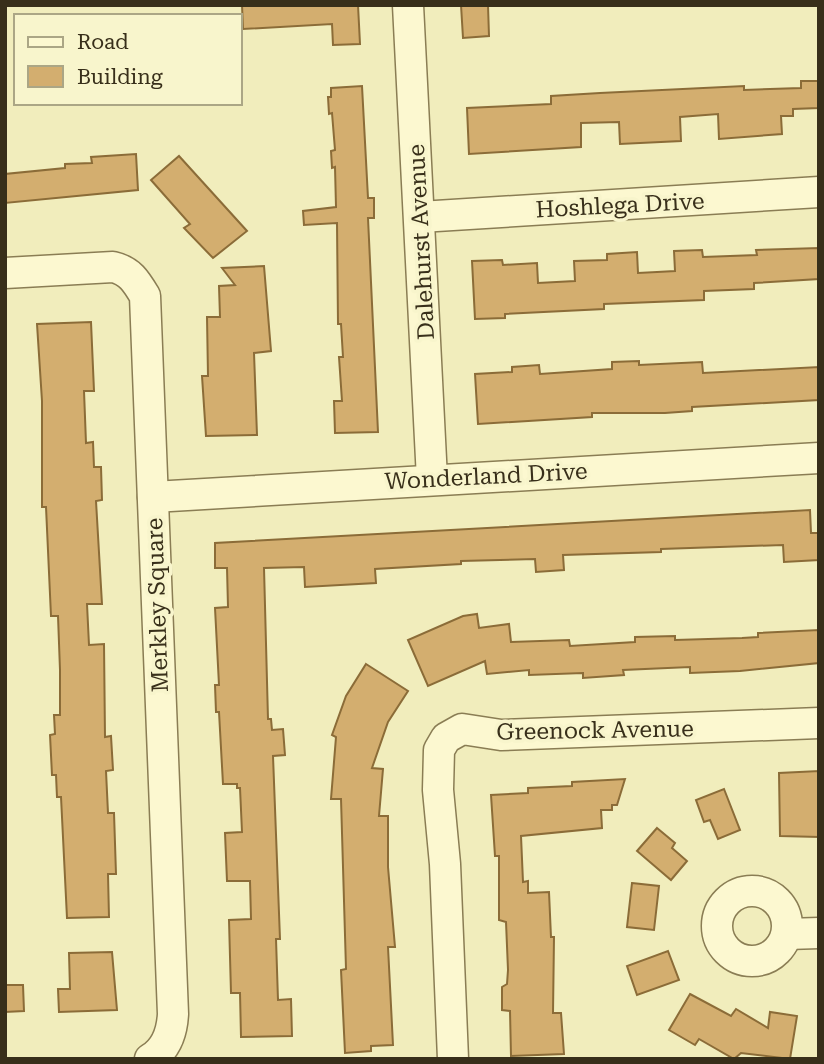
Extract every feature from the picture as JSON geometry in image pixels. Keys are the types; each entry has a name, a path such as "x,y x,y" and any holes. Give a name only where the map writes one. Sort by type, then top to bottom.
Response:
{"street":[{"name":"Dalehurst Avenue","path":"408,5 432,479"},
{"name":"Hoshlega Drive","path":"420,217 819,192"},
{"name":"Merkley Square","path":"5,273 96,265 124,270 135,279 145,296 173,1014 172,1031 165,1045 150,1059"},
{"name":"Wonderland Drive","path":"153,497 819,458"},
{"name":"Greenock Avenue","path":"453,1059 445,864 438,790 439,750 446,738 462,729 501,734 819,723"},
{"path":"787,934 819,933"}],"building":[{"path":"242,5 358,5 360,44 333,45 332,24 243,29"},
{"path":"461,5 488,5 489,36 463,38"},
{"path":"801,81 819,81 819,108 793,109 793,116 781,116 782,134 719,139 718,114 680,117 681,141 620,144 619,122 581,123 581,147 469,154 467,108 551,104 551,96 600,93 744,86 744,90 801,88"},
{"path":"362,86 368,198 374,198 374,218 368,218 378,432 335,433 334,401 342,401 339,357 343,357 341,324 338,324 337,223 304,225 303,211 336,207 335,167 332,168 331,151 335,150 328,97 331,97 331,88"},
{"path":"136,154 138,190 5,203 5,174 65,168 65,164 92,163 91,157"},
{"path":"179,156 247,231 213,258 184,228 190,224 151,180"},
{"path":"819,248 819,279 754,283 754,289 704,291 704,300 604,304 604,309 505,314 505,318 475,319 472,261 502,260 503,265 537,263 538,283 575,281 574,261 607,260 607,254 637,252 638,273 675,271 674,251 702,250 703,257 757,255 756,250"},
{"path":"264,266 271,351 254,353 257,435 206,436 202,376 208,376 207,317 220,317 219,286 235,285 222,268"},
{"path":"91,322 94,391 84,391 86,443 93,442 94,467 101,467 102,500 96,501 102,604 87,604 89,645 104,644 105,737 111,736 113,770 106,771 108,813 114,813 116,874 108,874 109,917 67,918 61,797 57,797 56,775 52,775 50,735 55,734 54,715 60,715 60,670 58,616 51,616 46,507 42,507 42,401 37,324"},
{"path":"639,361 639,365 702,362 703,373 819,367 819,400 692,407 692,411 665,413 592,413 592,417 478,424 475,374 512,372 512,367 539,365 540,374 612,369 612,362"},
{"path":"810,510 811,533 819,533 819,560 784,562 783,545 661,549 661,552 563,555 564,570 536,572 535,559 461,561 461,564 375,569 376,583 305,587 304,567 264,568 268,719 271,719 272,730 283,729 285,755 273,756 280,939 276,939 278,1000 291,999 292,1036 241,1037 240,993 231,993 229,920 251,919 250,881 227,881 225,833 242,832 240,788 237,788 237,784 223,784 219,712 216,712 215,685 219,685 215,608 228,607 227,568 215,568 215,543"},
{"path":"477,614 479,628 509,624 511,642 569,640 570,646 635,642 635,637 675,636 675,640 742,638 758,637 758,633 819,630 819,663 690,673 690,667 623,670 624,675 583,678 583,673 529,675 529,670 487,674 485,661 428,686 408,640 463,616"},
{"path":"366,664 408,691 388,722 372,768 383,769 379,816 388,816 388,867 395,947 388,947 393,1045 371,1046 371,1051 345,1053 341,970 346,969 341,799 331,799 336,737 332,735 346,696"},
{"path":"819,771 819,837 780,836 779,773"},
{"path":"625,779 617,805 612,805 612,810 601,810 602,828 521,836 523,882 528,881 528,893 549,892 551,937 554,937 553,1013 561,1013 564,1054 511,1056 510,1011 502,1010 502,987 507,984 508,970 506,922 499,920 499,856 495,856 491,795 528,793 528,788 572,786 572,782"},
{"path":"724,789 740,830 718,839 710,820 704,822 696,800"},
{"path":"657,828 675,843 672,848 687,861 671,880 637,851"},
{"path":"632,883 659,886 654,930 627,927"},
{"path":"668,951 679,980 637,995 627,966"},
{"path":"112,952 117,1010 59,1012 58,989 70,989 69,953"},
{"path":"5,985 23,985 24,1011 5,1012"},
{"path":"690,994 731,1016 736,1009 768,1028 770,1012 797,1016 790,1059 741,1053 734,1059 699,1039 695,1045 669,1030"}]}
